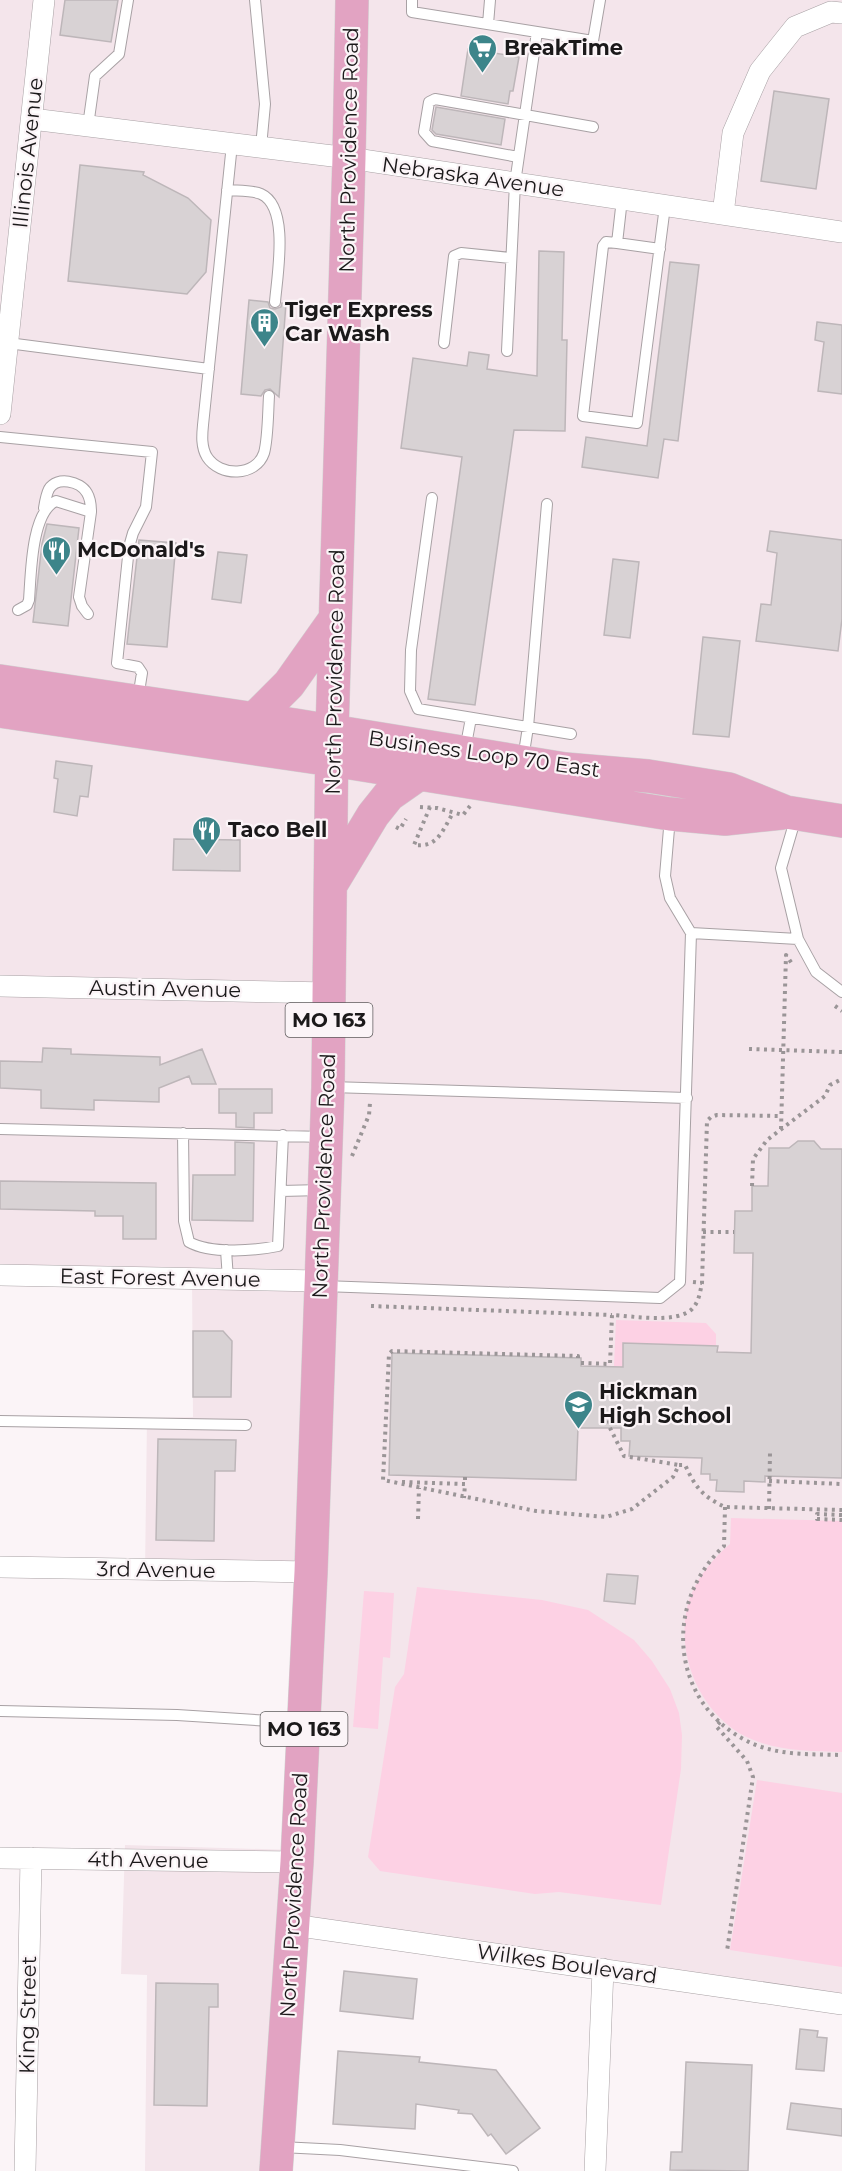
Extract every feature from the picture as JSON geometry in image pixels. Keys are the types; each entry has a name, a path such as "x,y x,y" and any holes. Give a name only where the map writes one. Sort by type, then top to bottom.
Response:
{"main road":[{"name":"North Providence Road","path":"277,2159 304,1723 328,1087 332,746 352,0"},
{"path":"254,719 289,684 335,619"},
{"name":"Business Loop 70 East","path":"0,681 254,719 418,774 670,814 725,819 792,813"},
{"name":"Business Loop 70 East","path":"0,711 332,746 465,753 565,769 648,776 729,789 792,813 842,821"},
{"path":"331,885 373,815 389,795 418,774"}],"street":[{"name":"Illinois Avenue","path":"0,414 8,343 8,276 32,119 44,0"},
{"path":"723,214 733,133 760,71 795,27 831,12 842,13"},
{"name":"Nebraska Avenue","path":"32,119 349,158 842,232"},
{"name":"Austin Avenue","path":"0,986 329,993"},
{"name":"East Forest Avenue","path":"0,1275 228,1279 320,1284"},
{"name":"3rd Avenue","path":"0,1567 311,1572"},
{"name":"4th Avenue","path":"0,1858 297,1862"},
{"name":"King Street","path":"25,2171 31,1858"},
{"name":"Wilkes Boulevard","path":"292,1925 842,2004"},
{"path":"595,2171 603,1969"}],"lane":[{"path":"88,126 95,76 119,54 128,0"},
{"path":"255,0 265,104 261,147"},
{"path":"412,0 412,12 593,41 600,0"},
{"path":"488,24 490,0"},
{"path":"507,351 515,183 537,32"},
{"path":"518,157 483,146 454,141 432,141 424,132 429,102 435,99 593,127"},
{"path":"232,144 202,444 207,457 218,467 230,471 246,471 256,465 264,453 269,396"},
{"path":"227,190 261,194 274,207 280,231 275,302"},
{"path":"617,243 622,199"},
{"path":"660,249 606,242 603,246 583,416 637,423 660,249 665,206"},
{"path":"444,343 454,256 461,253 511,258"},
{"path":"8,343 209,369"},
{"path":"0,437 152,452 146,507 133,532 129,547 117,663 138,667 142,673 137,701"},
{"path":"18,610 27,605 29,600 37,534 50,488 58,482 66,481 83,488 90,499 92,512 80,597 81,606 88,614"},
{"path":"432,498 411,650 410,691 418,709 571,735"},
{"path":"42,514 49,504 56,501 92,512"},
{"path":"522,762 528,727 547,504"},
{"path":"465,753 471,718"},
{"path":"792,813 781,868 798,939 816,972 842,992"},
{"path":"320,1284 397,1289 660,1298 680,1282 691,933 670,898 665,876 670,814"},
{"path":"691,933 798,939"},
{"path":"328,1087 687,1098"},
{"path":"0,1129 326,1137"},
{"path":"183,1133 184,1221 189,1242 199,1248 226,1250 278,1246 283,1135"},
{"path":"280,1191 324,1190"},
{"path":"226,1250 228,1279"},
{"path":"0,1421 246,1425"},
{"path":"0,1711 177,1715 304,1723"},
{"path":"277,2159 340,2150 513,2171"}],"path":[{"path":"417,807 430,807 463,815 470,806"},
{"path":"430,807 414,845 425,847 430,845 436,840 453,813"},
{"path":"389,824 400,829 410,812"},
{"path":"781,1129 786,955 796,969"},
{"path":"834,1005 842,1011"},
{"path":"749,1049 842,1052"},
{"path":"752,1186 753,1159 766,1140 825,1096 830,1085 842,1079"},
{"path":"351,1165 369,1115 370,1103"},
{"path":"703,1232 734,1232"},
{"path":"680,1282 702,1283"},
{"path":"371,1306 612,1315"},
{"path":"578,1358 578,1356 392,1351 389,1354 383,1480 536,1511 606,1517 632,1509 673,1477 679,1465"},
{"path":"609,1413 609,1426 624,1456 685,1465 696,1487 708,1499 725,1507 842,1510"},
{"path":"769,1509 770,1453"},
{"path":"464,1498 465,1477"},
{"path":"769,1481 842,1484"},
{"path":"392,1482 465,1484"},
{"path":"418,1519 419,1488"},
{"path":"725,1507 724,1546 703,1570 687,1602 683,1629 684,1657 690,1679 702,1702 720,1722 747,1742 765,1748 795,1753 842,1755"},
{"path":"817,1514 842,1517 817,1519 817,1514"},
{"path":"720,1722 716,1726 747,1761 753,1777 727,1951"}],"shaded area":[{"path":"0,0 842,0 842,821 367,753 842,835 842,2008 291,1923 282,2171 145,2171 147,1975 121,1974 125,1845 294,1850 307,1578 145,1573 147,1418 193,1417 192,1277 0,1273"},
{"path":"616,1320 706,1323 716,1334 716,1346 624,1343 623,1367 614,1367"},
{"path":"731,1518 842,1521 842,1752 776,1747 739,1733 712,1709 694,1678 685,1644 687,1608 693,1590 703,1573 730,1544"},
{"path":"417,1587 542,1600 588,1610 634,1640 652,1661 670,1689 679,1713 682,1735 681,1769 661,1905 559,1892 535,1894 380,1871 368,1857 395,1687 404,1674"},
{"path":"364,1591 394,1593 390,1658 383,1657 378,1729 353,1727"},
{"path":"757,1780 842,1793 842,1967 730,1950"}],"building":[{"path":"65,0 118,0 111,42 60,35"},
{"path":"468,49 519,57 513,91 510,91 508,104 461,96"},
{"path":"774,91 829,99 816,189 761,181"},
{"path":"436,107 505,119 501,145 436,134 432,130"},
{"path":"80,165 144,172 143,175 188,198 211,220 206,272 187,294 68,281"},
{"path":"539,251 564,252 562,340 567,340 565,431 514,430 475,705 428,699 462,457 401,448 413,358 467,366 469,352 489,355 487,369 537,376"},
{"path":"670,262 699,265 678,441 664,439 658,478 582,467 586,437 647,446"},
{"name":"Tiger Express Car Wash","path":"249,300 268,302 270,308 275,309 281,307 282,303 286,303 279,397 270,389 265,390 261,396 241,394"},
{"path":"817,322 842,325 842,394 818,391 824,342 815,340"},
{"name":"McDonald's","path":"47,524 79,528 68,626 33,622 42,544"},
{"path":"770,531 842,540 842,619 838,651 756,641 761,604 771,605 777,553 767,551"},
{"path":"139,540 176,543 167,647 127,644"},
{"path":"218,552 247,555 241,603 212,599"},
{"path":"613,559 639,562 630,638 604,635"},
{"path":"703,637 740,641 729,737 693,734"},
{"path":"56,761 92,766 88,797 80,796 77,816 54,812 58,779 54,778"},
{"name":"Taco Bell","path":"174,839 240,840 240,871 173,870"},
{"path":"43,1048 71,1049 71,1054 160,1057 160,1065 202,1049 216,1084 192,1084 189,1076 159,1088 159,1102 94,1100 94,1110 41,1108 41,1090 0,1088 0,1061 42,1062"},
{"path":"219,1089 272,1089 272,1113 254,1113 254,1128 236,1127 236,1113 219,1113"},
{"name":"Hickman High School","path":"798,1141 814,1141 821,1149 842,1149 842,1478 765,1476 765,1482 744,1481 744,1492 716,1491 717,1480 710,1480 710,1474 701,1474 702,1458 629,1456 630,1441 621,1441 621,1428 578,1428 576,1480 389,1475 392,1353 581,1358 581,1366 623,1367 623,1343 718,1346 717,1352 751,1353 753,1253 734,1253 735,1211 752,1211 752,1186 768,1186 769,1148 789,1148"},
{"path":"235,1142 254,1143 253,1221 192,1220 193,1175 235,1175"},
{"path":"0,1181 156,1183 156,1239 123,1239 123,1216 95,1216 95,1211 0,1209"},
{"path":"193,1331 223,1331 232,1341 231,1397 193,1397"},
{"path":"158,1439 236,1440 235,1471 215,1471 214,1541 156,1540"},
{"path":"607,1574 638,1576 635,1604 604,1601"},
{"path":"344,1971 417,1979 413,2019 340,2011"},
{"path":"156,1983 218,1984 218,2007 209,2007 207,2106 154,2105"},
{"path":"800,2029 818,2031 817,2037 827,2038 824,2071 796,2069"},
{"path":"338,2051 420,2057 419,2062 496,2070 540,2128 506,2154 491,2134 488,2136 472,2114 458,2113 459,2110 416,2104 415,2129 333,2124"},
{"path":"686,2062 752,2065 748,2171 670,2170 671,2152 682,2152"},
{"path":"791,2103 842,2109 842,2136 787,2129"}],"place":[{"name":"BreakTime","path":"483,74"},
{"name":"Tiger Express Car Wash","path":"264,348"},
{"name":"McDonald's","path":"56,576"},
{"name":"Taco Bell","path":"207,856"},
{"name":"Hickman High School","path":"578,1430"}]}
